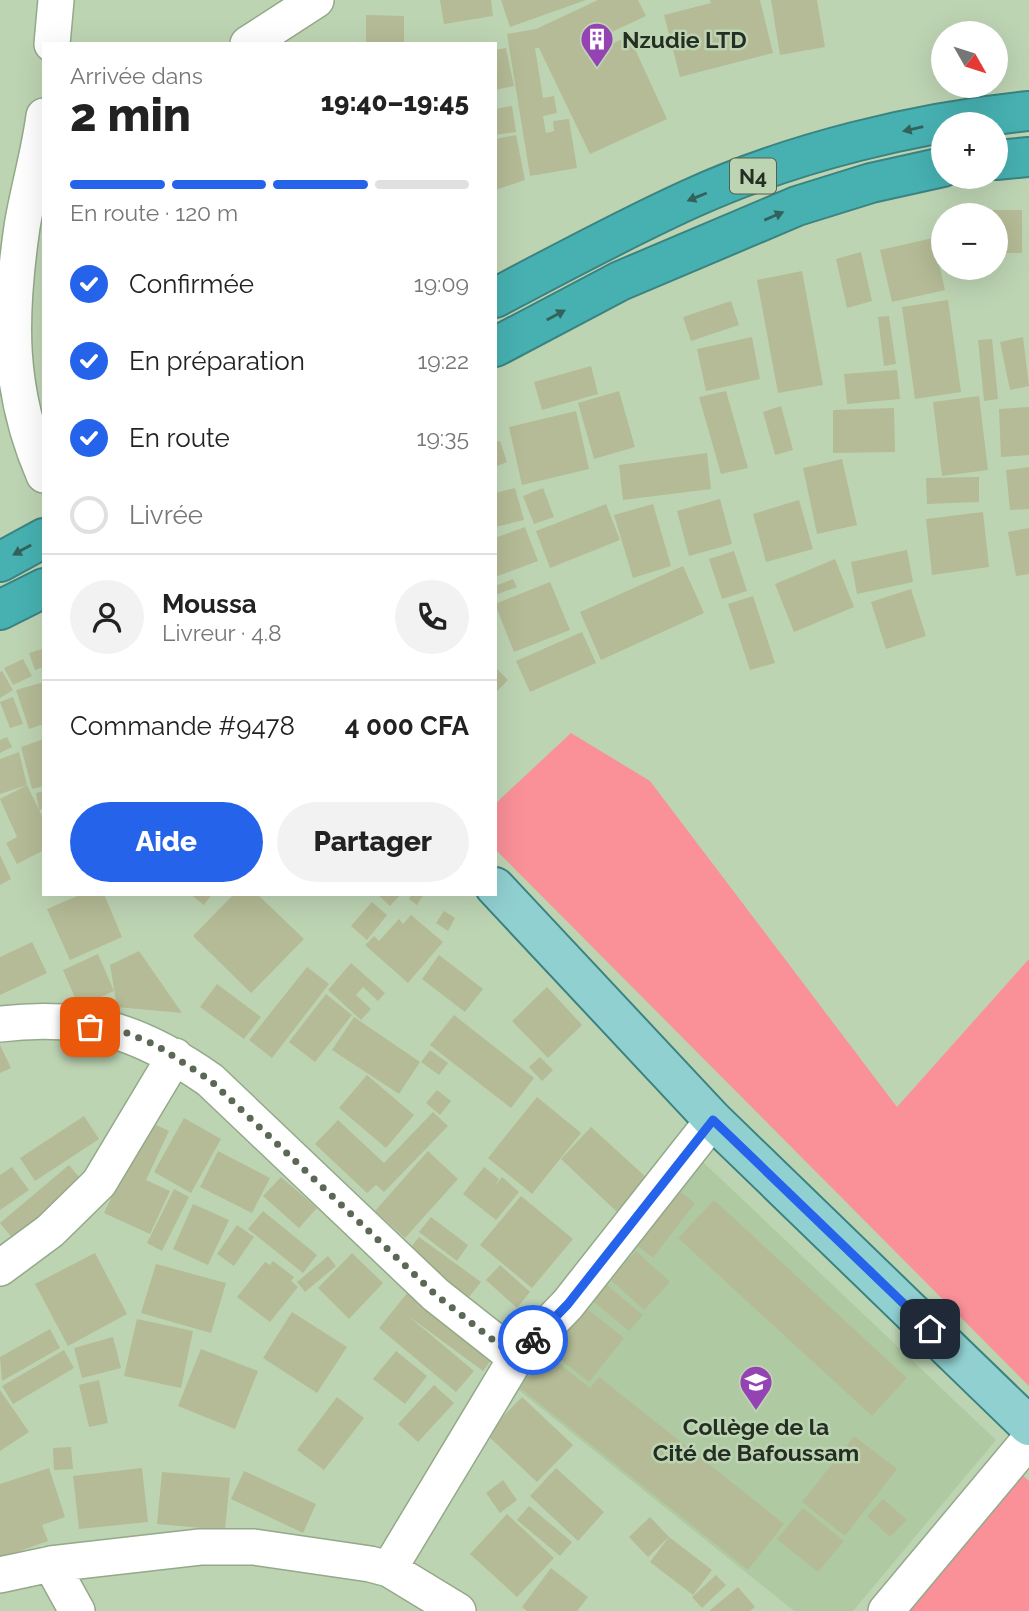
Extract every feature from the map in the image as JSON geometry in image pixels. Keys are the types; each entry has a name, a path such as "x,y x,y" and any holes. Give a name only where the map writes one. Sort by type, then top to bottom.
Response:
{"highway":[{"name":"N4","path":"497,297 692,198 790,162 963,118 1029,111"},
{"path":"1008,159 1029,157"},
{"path":"497,346 621,281 797,206 871,183 931,170"},
{"path":"0,562 42,539"},
{"path":"0,610 42,589"}],"main road":[{"path":"497,889 713,1120 1029,1426"}],"street":[{"path":"52,42 56,0"},
{"path":"251,42 316,0"},
{"path":"42,126 22,226 13,348 19,406 42,469"},
{"path":"0,1024 26,1021 117,1029 175,1056 210,1080 436,1295 516,1358"},
{"path":"0,1268 50,1231 99,1183 175,1056"},
{"path":"389,1569 516,1358 568,1304 713,1120"},
{"path":"886,1611 1029,1440"},
{"path":"0,1575 51,1564 200,1548 254,1548 389,1569 458,1611"},
{"path":"51,1564 77,1611"}],"shaded area":[{"path":"571,733 650,781 897,1107 1029,959 1029,1386 497,851 497,802"},
{"name":"Collège de la Cité de Bafoussam","path":"701,1160 996,1440 853,1611 794,1611 511,1384"},
{"path":"1021,1474 1029,1481 1029,1611 897,1611"}],"building":[{"path":"440,0 491,0 493,16 444,24"},
{"path":"501,0 586,0 510,27"},
{"name":"Nzudie LTD","path":"598,0 638,0 646,16 603,36 607,46 629,36 667,119 590,154 539,48 535,48 543,98 554,96 557,113 543,116 546,133 554,131 553,121 569,119 577,168 530,176 507,34 536,29"},
{"path":"710,0 760,0 773,53 680,77 664,15 711,3"},
{"path":"771,0 817,0 825,47 780,55"},
{"path":"366,15 404,16 404,42 366,42"},
{"path":"506,48 514,86 497,90 497,50"},
{"path":"512,106 516,132 497,135 497,109"},
{"path":"516,135 525,180 497,189 497,139"},
{"path":"1008,210 1022,210 1022,253 1008,253"},
{"path":"931,238 931,280 943,280 945,290 892,302 880,250"},
{"path":"861,252 872,301 847,308 836,259"},
{"path":"802,271 823,385 778,393 757,280"},
{"path":"948,300 961,392 915,399 902,307"},
{"path":"731,301 739,325 691,341 683,317"},
{"path":"889,316 896,364 884,366 878,317"},
{"path":"752,337 760,379 706,391 697,349"},
{"path":"1023,337 1029,386 1010,390 1000,342"},
{"path":"992,339 998,399 984,401 978,340"},
{"path":"591,366 598,394 542,410 534,382"},
{"path":"897,370 900,399 847,404 844,374"},
{"path":"619,391 635,447 594,459 578,403"},
{"path":"726,391 748,468 721,474 699,397"},
{"path":"979,396 988,470 942,476 933,402"},
{"path":"781,406 793,450 775,455 763,412"},
{"path":"1029,407 1029,455 1001,457 999,409"},
{"path":"894,408 895,452 833,453 833,410"},
{"path":"576,411 589,469 522,485 509,427"},
{"path":"500,441 507,462 497,466 497,442"},
{"path":"707,453 711,489 623,500 619,465"},
{"path":"842,459 857,525 817,534 803,468"},
{"path":"1029,467 1029,509 1010,510 1006,470"},
{"path":"979,477 979,502 927,504 926,478"},
{"path":"515,488 524,520 497,527 497,492"},
{"path":"543,488 554,517 534,524 523,496"},
{"path":"720,499 732,544 689,556 677,511"},
{"path":"799,500 813,549 766,562 753,514"},
{"path":"606,504 620,540 550,568 536,531"},
{"path":"653,504 671,566 633,578 614,515"},
{"path":"983,512 989,567 932,575 926,519"},
{"path":"525,527 538,561 497,576 497,537"},
{"path":"1029,528 1029,574 1016,576 1008,532"},
{"path":"907,550 913,582 857,594 851,562"},
{"path":"734,551 747,591 722,599 709,559"},
{"path":"835,559 854,607 794,632 775,584"},
{"path":"683,566 704,613 601,660 580,612"},
{"path":"513,579 517,587 497,594 497,585"},
{"path":"550,582 570,630 514,652 497,603"},
{"path":"911,589 926,636 886,649 871,602"},
{"path":"753,596 775,663 750,670 728,604"},
{"path":"582,632 596,663 530,692 516,661"},
{"path":"42,649 42,668 35,670 29,653"},
{"path":"23,659 32,676 13,685 4,668"},
{"path":"497,669 508,680 497,691"},
{"path":"2,671 13,690 0,698 0,672"},
{"path":"42,683 42,725 29,729 16,690"},
{"path":"13,697 23,724 10,728 0,702"},
{"path":"7,737 12,747 0,753 0,740"},
{"path":"42,740 42,786 32,789 21,747"},
{"path":"19,752 27,785 0,794 0,759"},
{"path":"27,785 42,816 42,851 17,864 6,843 17,837 0,799"},
{"path":"42,792 42,809 39,810 36,793"},
{"path":"0,855 11,879 0,885"},
{"path":"77,896 105,896 122,937 70,960 47,909"},
{"path":"193,896 211,896 204,905"},
{"path":"232,896 259,896 304,939 251,993 193,936"},
{"path":"379,896 399,896 390,906"},
{"path":"411,896 423,896 417,905 409,899"},
{"path":"372,902 387,915 367,940 351,926"},
{"path":"444,911 455,918 448,931 436,923"},
{"path":"411,915 443,942 408,983 365,945 374,936 379,941 399,919 403,924"},
{"path":"32,942 47,973 0,995 0,957"},
{"path":"139,951 182,1013 117,1007 110,965"},
{"path":"98,954 114,991 79,1007 63,970"},
{"path":"439,955 483,989 465,1012 422,979"},
{"path":"351,963 385,993 378,1001 363,987 356,995 371,1009 361,1020 328,990"},
{"path":"307,967 329,984 272,1058 249,1040"},
{"path":"217,984 261,1017 244,1039 200,1007"},
{"path":"547,987 582,1025 548,1058 512,1021"},
{"path":"326,994 352,1015 315,1062 289,1042"},
{"path":"454,1015 534,1078 511,1108 430,1045"},
{"path":"354,1017 420,1062 399,1094 332,1050"},
{"path":"0,1045 11,1068 0,1073"},
{"path":"430,1050 448,1063 439,1075 421,1062"},
{"path":"540,1057 553,1070 542,1081 529,1067"},
{"path":"367,1075 414,1115 386,1148 339,1108"},
{"path":"437,1090 451,1101 440,1115 426,1103"},
{"path":"537,1097 581,1133 532,1194 488,1158"},
{"path":"433,1112 448,1126 384,1192 376,1185 367,1193 315,1144 338,1120 384,1163"},
{"path":"84,1116 99,1139 35,1181 20,1158"},
{"path":"184,1118 221,1139 191,1193 154,1172"},
{"path":"148,1121 169,1131 146,1180 170,1191 150,1234 104,1213"},
{"path":"591,1127 648,1179 617,1212 561,1159"},
{"path":"218,1151 270,1178 252,1213 200,1187"},
{"path":"428,1151 458,1179 405,1238 375,1211"},
{"path":"69,1165 83,1182 14,1240 0,1223"},
{"path":"12,1167 29,1190 0,1210 0,1175"},
{"path":"484,1167 499,1179 495,1186 502,1177 519,1192 496,1220 463,1194"},
{"path":"281,1177 317,1208 299,1228 263,1196"},
{"path":"174,1189 189,1197 162,1251 147,1243"},
{"path":"678,1190 695,1203 653,1258 635,1244"},
{"path":"521,1196 573,1239 532,1288 480,1245"},
{"path":"714,1200 907,1378 872,1416 678,1238"},
{"path":"193,1204 229,1220 208,1265 173,1249"},
{"path":"263,1211 317,1255 303,1273 248,1229"},
{"path":"431,1217 468,1245 457,1261 419,1232"},
{"path":"237,1225 254,1237 234,1266 217,1254"},
{"path":"419,1237 481,1282 469,1297 407,1252"},
{"path":"636,1251 670,1282 644,1310 610,1279"},
{"path":"95,1253 127,1314 68,1346 35,1284"},
{"path":"352,1253 383,1283 349,1319 318,1288"},
{"path":"328,1256 336,1266 305,1292 297,1282"},
{"path":"273,1261 294,1277 291,1281 298,1287 270,1322 237,1297 265,1262 270,1265"},
{"path":"156,1264 226,1283 211,1333 141,1313"},
{"path":"500,1265 530,1292 517,1308 486,1280"},
{"path":"603,1282 643,1315 629,1331 589,1298"},
{"path":"408,1292 494,1356 483,1371 407,1315 474,1371 456,1392 379,1328"},
{"path":"586,1308 624,1338 589,1382 551,1352"},
{"path":"292,1312 347,1347 317,1393 263,1358"},
{"path":"137,1319 193,1331 181,1388 124,1376"},
{"path":"50,1329 60,1348 2,1381 0,1357"},
{"path":"113,1337 121,1368 82,1378 74,1348"},
{"path":"201,1349 258,1371 235,1429 178,1406"},
{"path":"64,1350 74,1368 13,1404 2,1386"},
{"path":"396,1351 427,1376 405,1404 373,1379"},
{"path":"547,1354 590,1388 599,1377 784,1524 748,1570 520,1388"},
{"path":"99,1380 108,1423 89,1427 79,1385"},
{"path":"434,1385 454,1403 418,1442 398,1424"},
{"path":"0,1390 29,1432 0,1451"},
{"path":"337,1397 364,1418 324,1470 297,1450"},
{"path":"522,1397 573,1445 537,1482 486,1434"},
{"path":"854,1436 897,1469 845,1536 802,1502"},
{"path":"71,1447 73,1469 54,1470 53,1448"},
{"path":"49,1468 65,1517 42,1525 48,1541 0,1558 0,1484"},
{"path":"142,1468 148,1522 79,1529 73,1476"},
{"path":"556,1468 604,1512 578,1541 530,1496"},
{"path":"244,1471 316,1504 303,1533 231,1499"},
{"path":"162,1472 230,1478 225,1530 157,1524"},
{"path":"503,1480 517,1500 500,1513 486,1493"},
{"path":"883,1499 907,1520 890,1537 867,1516"},
{"path":"529,1506 572,1542 560,1556 517,1520"},
{"path":"803,1508 844,1541 818,1572 777,1539"},
{"path":"507,1514 554,1558 517,1597 470,1554"},
{"path":"650,1517 669,1537 648,1557 629,1537"},
{"path":"669,1537 712,1570 693,1595 650,1562"},
{"path":"551,1568 588,1597 577,1611 527,1611 522,1607"},
{"path":"716,1575 726,1585 702,1608 692,1597"},
{"path":"738,1587 755,1607 750,1611 709,1611"}],"way so far":[{"path":"90,1027 117,1029 156,1045 210,1080 436,1295 516,1358 533,1340"}],"place":[{"name":"Nzudie LTD","path":"597,69"},
{"name":"Collège de la Cité de Bafoussam","path":"756,1412"}],"route":[{"path":"533,1340 568,1304 713,1120 930,1329"}]}
